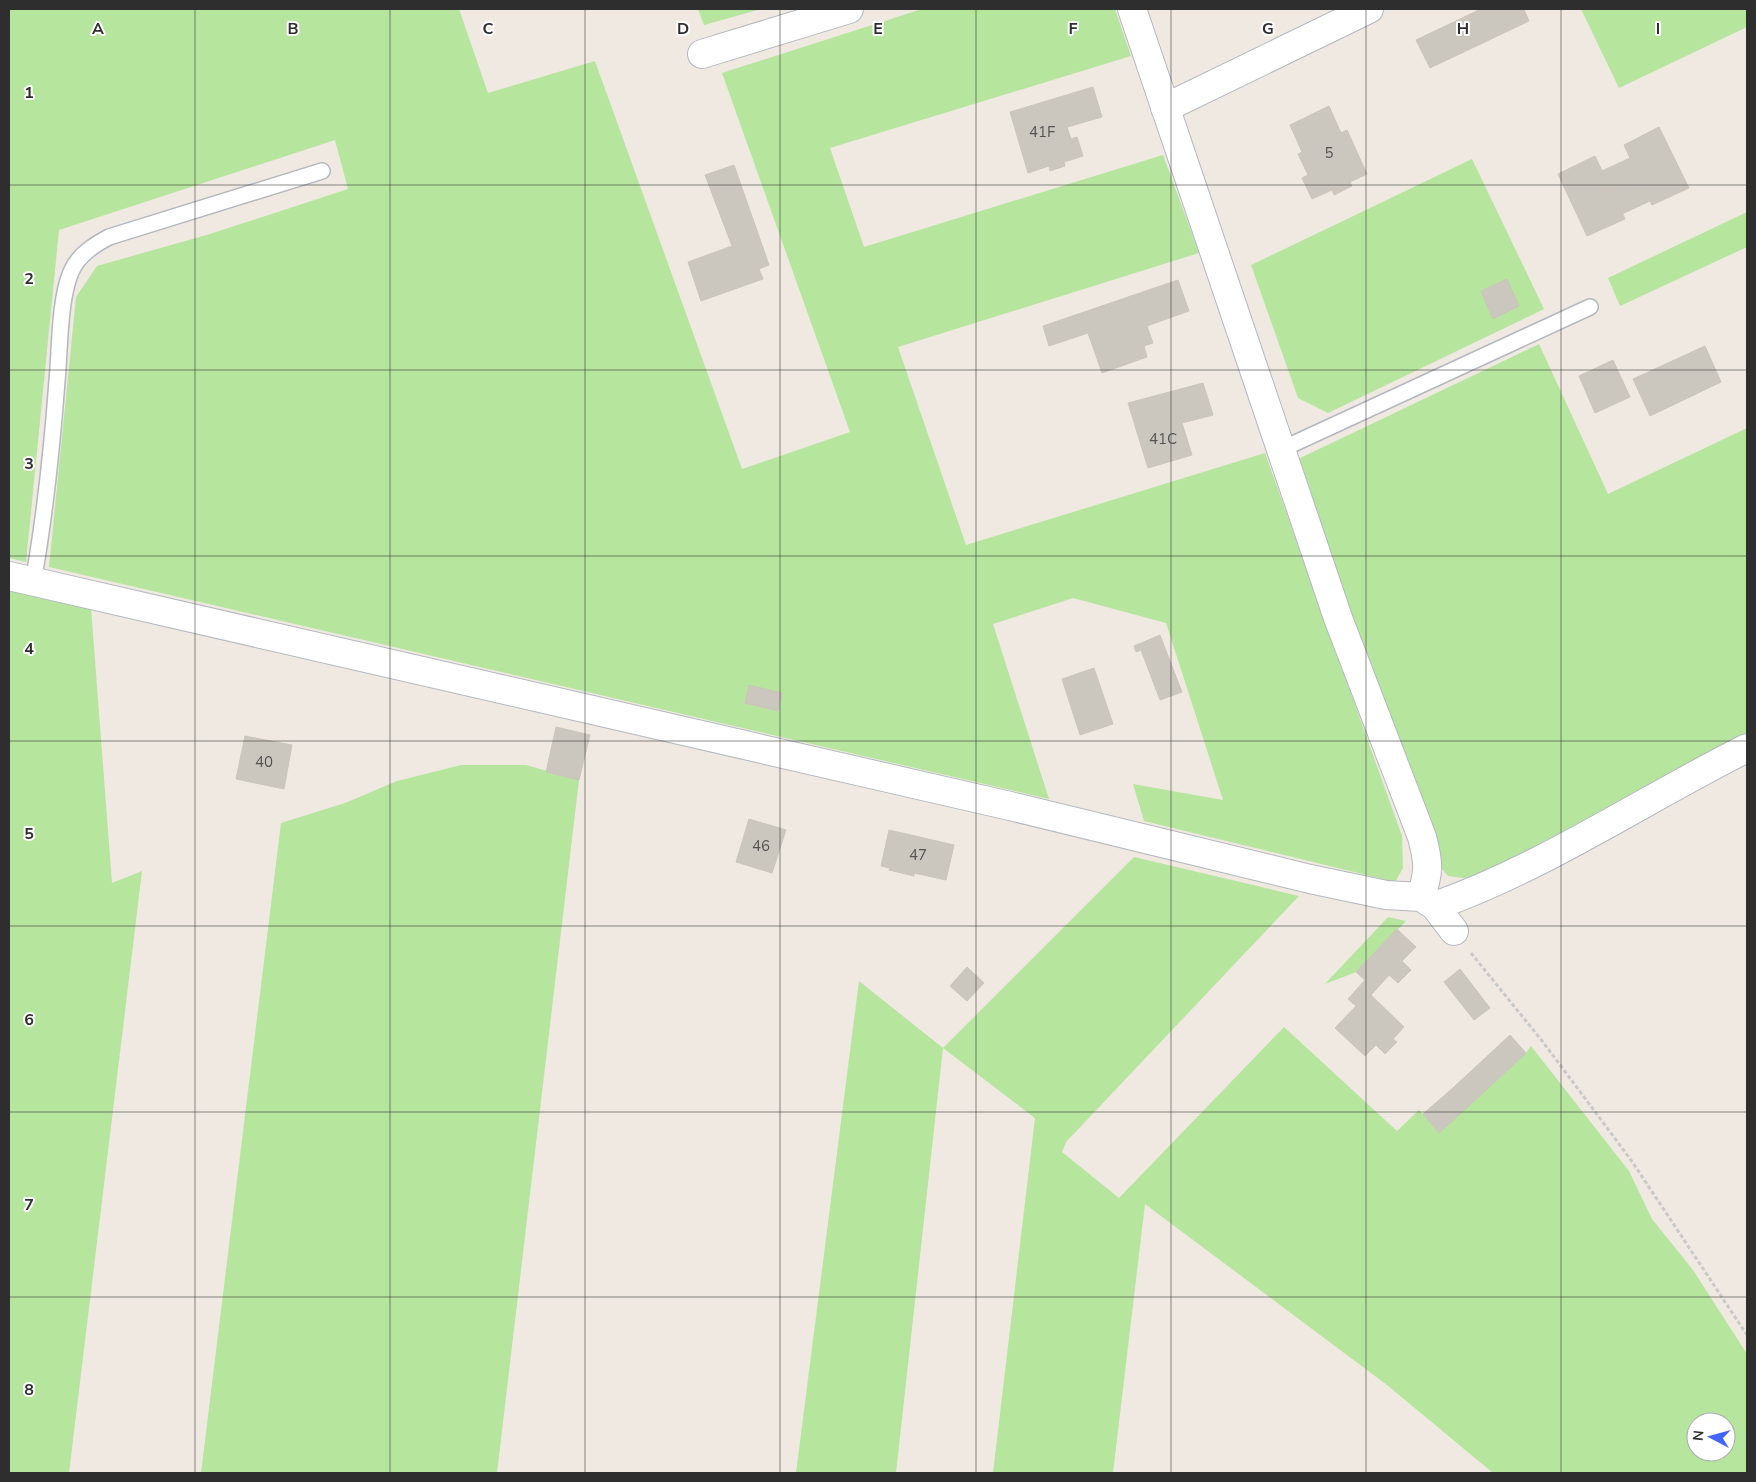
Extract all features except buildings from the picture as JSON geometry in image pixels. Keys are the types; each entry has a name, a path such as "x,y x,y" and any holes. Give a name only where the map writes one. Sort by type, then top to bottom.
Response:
{"street":[{"path":"702,54 848,9"},
{"path":"1132,9 1338,618 1422,838 1428,861 1428,902 1454,931"},
{"path":"1165,108 1369,9"},
{"path":"21,579 1001,804 1310,879 1428,902 1470,894 1576,841 1694,775 1747,748"}],"lane":[{"path":"21,579 41,540 65,294 71,271 90,248 109,237 322,171"},
{"path":"1280,450 1590,308"}],"path":[{"path":"1454,931 1543,1042 1631,1160 1747,1335"}],"green space":[{"path":"9,9 459,9 488,93 595,61 742,469 850,432 722,73 922,9 1115,9 1131,56 830,148 864,247 1163,155 1199,253 898,347 966,545 1265,453 1402,836 1403,868 1395,882 1144,821 1133,784 1223,800 1166,623 1073,598 993,624 1049,799 49,567 76,297 97,266 210,234 348,189 335,140 59,230 26,562 9,558"},
{"path":"698,9 761,9 704,25"},
{"path":"1581,9 1747,9 1747,27 1619,88"},
{"path":"1472,159 1544,309 1328,413 1298,398 1251,265"},
{"path":"1747,212 1747,247 1620,306 1608,278"},
{"path":"1539,344 1608,494 1747,428 1747,734 1483,876 1463,878 1448,876 1442,869 1350,617 1296,460"},
{"path":"9,589 91,608 112,883 142,871 69,1473 9,1473"},
{"path":"461,765 526,765 579,780 497,1473 201,1473 281,823 345,803 397,781"},
{"path":"1134,857 1299,896 1066,1142 1062,1152 1119,1198 1284,1027 1397,1131 1419,1110 1439,1132 1526,1053 1531,1046 1629,1171 1652,1219 1693,1270 1747,1354 1747,1473 1493,1473 1387,1385 1145,1204 1113,1473 993,1473 1035,1118 943,1048"},
{"path":"1388,917 1406,921 1356,972 1325,984"},
{"path":"859,981 943,1048 896,1473 796,1473"}]}
